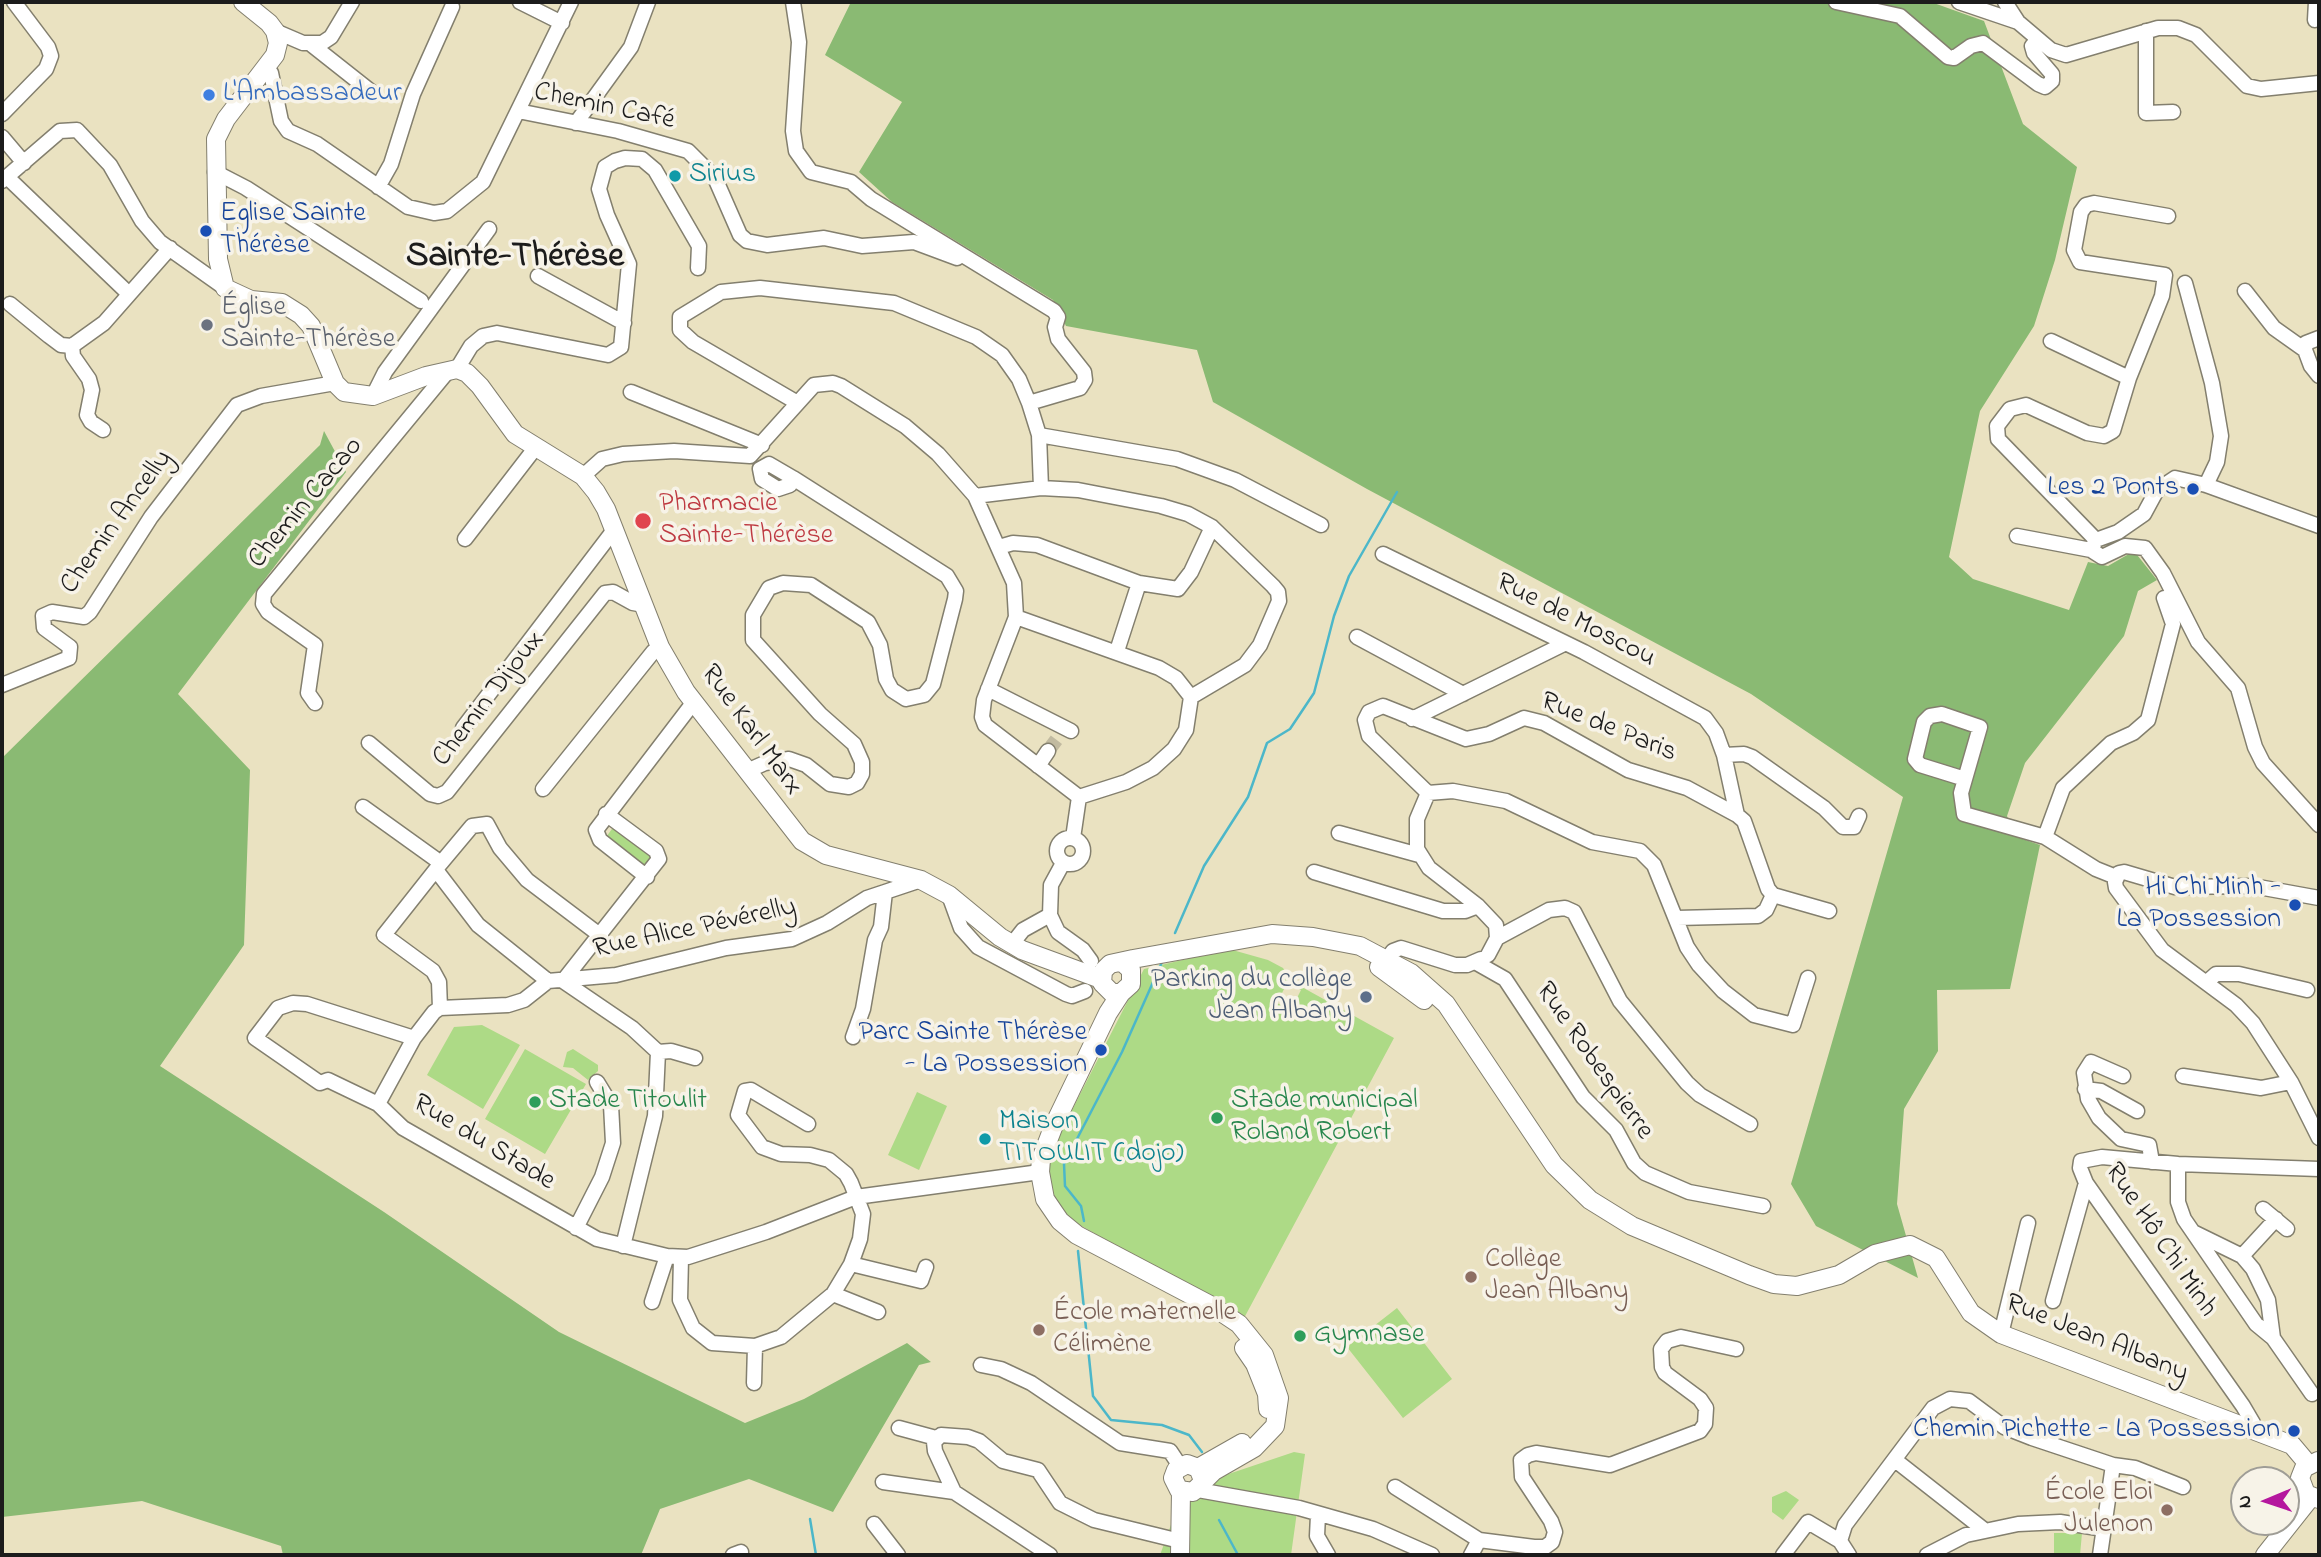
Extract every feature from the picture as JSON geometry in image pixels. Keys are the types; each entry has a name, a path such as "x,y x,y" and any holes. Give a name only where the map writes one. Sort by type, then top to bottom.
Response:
{"main road":[{"path":"243,2 275,31 278,43 275,55 219,130 215,173 218,259 225,288 251,300 282,303 302,315 311,326 335,383 344,392 373,396 453,370"},
{"name":"Rue Karl Marx","path":"453,370 480,386 515,434 583,476 606,509 660,647 693,703 791,830 813,850 921,880"},
{"path":"921,880 949,895 1012,944 1057,962 1116,977"},
{"name":"Rue Jean Albany","path":"1116,977 1147,956 1222,943 1333,950 1383,963 1429,1003 1481,1055 1554,1165 1590,1200 1632,1226 1749,1275 1774,1284 1797,1286 1839,1275 1875,1254 1910,1245 1936,1258 1971,1313 2001,1334 2292,1445 2314,1462"},
{"path":"1057,962 1091,961 1116,977"},
{"path":"1116,977 1108,1013 1054,1125 1034,1157 1036,1173 1045,1199 1060,1221 1077,1235 1212,1306 1239,1324 1264,1355 1279,1398 1275,1426 1254,1448 1195,1482 1173,1478 1180,1466 1187,1464 1195,1482 1180,1548"},
{"path":"2265,1555 2315,1498 2300,1484 2301,1473 2314,1462"}],"street":[{"path":"2,114 46,69 51,56 48,47 14,2"},
{"path":"312,45 331,37 352,2"},
{"path":"520,2 562,23"},
{"path":"518,111 571,2"},
{"path":"576,123 631,47 648,2"},
{"path":"793,2 799,42 793,131 796,151 811,172 851,182 871,199 1054,311 1058,340 1084,372 1086,380 1080,388 1029,403"},
{"path":"1836,2 1900,16 1948,57 1960,56 1971,46 1983,43 2045,87 2052,81 2052,74 2034,53 2032,46 2038,39"},
{"path":"1959,2 2018,22"},
{"path":"2004,2 2018,22 2051,50 2066,55 2146,31 2178,28 2196,35 2247,86 2261,89 2319,83"},
{"path":"2315,20 2316,2"},
{"path":"378,187 391,164 413,94 452,7"},
{"path":"275,31 312,45 374,94"},
{"path":"2146,31 2146,113 2174,112"},
{"name":"Chemin Café","path":"266,66 271,73 283,126 317,144 408,207 422,212 447,211 483,182 518,111 618,131 688,151 715,178 740,235 747,241 767,245 824,238 862,246 914,242 988,272"},
{"path":"128,293 4,179 60,131 77,130 110,165 142,221 170,248 225,288"},
{"path":"2,137 24,163"},
{"path":"453,370 483,335 497,333 608,355 621,347 629,264 601,201 600,190 605,167 615,161 634,157 642,159 655,170 699,246 698,268"},
{"path":"215,173 246,188 421,301"},
{"path":"2168,216 2094,203 2084,208 2079,220 2074,250 2080,262 2165,275 2158,307 2129,378 2116,425 2109,435 2087,433 2026,405 2010,409 1997,426 1998,439 2102,557 2125,547 2146,548 2164,573 2198,642 2238,688 2255,747 2263,763 2319,825"},
{"path":"373,396 385,372 489,229"},
{"path":"10,304 61,345 72,346 104,323 170,248"},
{"path":"538,276 624,323"},
{"path":"2185,283 2212,383 2221,436 2217,462 2206,485"},
{"path":"796,402 693,342 680,330 680,317 721,292 747,287 894,303 976,337 1002,355 1019,379 1039,435 1041,488"},
{"path":"2245,291 2274,328 2305,349"},
{"path":"2319,338 2306,343 2305,349 2311,366 2319,376"},
{"path":"2051,341 2129,378"},
{"path":"72,346 73,356 89,379 92,390 87,415 91,422 103,430"},
{"name":"Chemin Cacao","path":"315,703 307,693 315,645 268,612 263,604 264,594 453,370"},
{"name":"Chemin Ancelly","path":"2,685 69,658 70,647 44,628 43,616 52,612 84,617 90,612 151,517 237,405 261,396 335,383"},
{"path":"583,476 613,455 674,451 742,458 750,456 814,385 833,383 841,386 914,433 938,454 975,496 1014,583 1016,617 982,709 985,724 1079,797"},
{"path":"631,392 762,445"},
{"path":"1039,435 1177,459 1236,480 1321,525"},
{"path":"465,539 536,447"},
{"path":"747,771 765,763 789,759 806,765 830,784 849,787 858,783 862,774 862,762 854,744 820,714 753,640 753,615 768,588 783,583 811,584 868,622 880,646 886,680 892,690 906,699 924,695 933,684 955,599 956,591 947,576 793,478 769,464 765,465 759,475 778,489 790,485 793,478"},
{"path":"2017,536 2094,545 2144,514 2164,483 2175,478 2206,485 2319,526"},
{"path":"975,496 1041,488 1078,490 1161,506 1188,514 1212,527 1273,586 1278,592 1279,601 1260,645 1245,664 1191,697"},
{"path":"999,547 1013,543 1037,545 1139,583 1178,589 1191,572 1212,527"},
{"path":"463,728 614,530"},
{"name":"Rue de Moscou","path":"1383,554 1564,645 1584,652 1705,718 1716,733 1724,755 1737,814"},
{"path":"1117,651 1139,583"},
{"name":"Chemin Dijoux","path":"369,743 430,794 438,796 447,792 605,593 613,592 633,603 644,605"},
{"path":"2045,837 2063,788 2111,743 2142,727 2148,720 2173,624 2164,598"},
{"path":"1016,617 1117,651 1177,678 1191,697 1186,730 1174,749 1153,768 1126,782 1079,797"},
{"path":"1357,637 1463,694"},
{"name":"Rue de Paris","path":"1412,719 1564,645"},
{"path":"542,789 644,661 660,647"},
{"path":"988,689 1064,732"},
{"path":"647,877 597,836 597,826 693,703"},
{"name":"Rue de Paris","path":"1427,793 1373,741 1366,729 1369,712 1384,706 1457,737 1475,739 1517,721 1531,719 1561,732 1628,771 1687,788 1737,814"},
{"path":"1965,779 1920,765 1915,758 1924,722 1930,716 1941,715 1980,727 1965,779 1961,805 1964,814 2045,837 2096,869 2116,877"},
{"path":"1038,766 1048,751"},
{"path":"1724,755 1744,754 1752,757 1824,808 1843,827 1854,827 1859,816"},
{"path":"1497,938 1496,925 1478,906 1429,868 1419,855 1415,829 1427,793 1453,791 1506,801 1592,842 1640,852 1654,865 1687,947 1699,965 1723,991 1754,1015 1793,1025 1808,978"},
{"path":"1079,797 1073,838 1083,847 1083,853 1076,863 1063,863 1051,885 1050,915 1058,932 1083,950 1091,961"},
{"path":"363,807 439,867 478,925 556,981 632,1028 658,1052 671,1051 695,1058"},
{"path":"601,936 527,880 499,846 486,824 477,823 384,935 433,971 439,982 440,1008 508,1005 524,1000 556,981 601,936 657,863 658,855 606,814"},
{"path":"1737,814 1744,821 1764,883 1773,895 1829,911"},
{"path":"1339,833 1419,855"},
{"path":"1314,872 1443,911 1465,911 1478,906"},
{"path":"2319,898 2253,886 2175,887 2130,872 2119,873 2116,877 2116,888 2162,950 2207,982 2252,1023 2291,1082 2319,1138"},
{"name":"Rue Alice Pévérelly","path":"556,981 615,975 716,950 792,939 827,923 867,898 921,880"},
{"path":"853,1038 863,1009 881,927 885,892"},
{"path":"949,895 961,928 978,947 1066,994 1072,996 1085,991"},
{"path":"1677,918 1758,916 1766,910 1773,895"},
{"path":"1383,963 1393,951 1407,948 1447,964 1467,965 1482,958 1497,938 1549,910 1565,908 1574,912 1620,1001 1687,1083 1700,1095 1750,1124"},
{"path":"1012,944 1023,930 1050,915"},
{"name":"Rue Robespierre","path":"1482,958 1505,979 1583,1097 1616,1130 1634,1163 1645,1173 1689,1192 1763,1206"},
{"path":"2207,982 2216,974 2239,974 2306,990"},
{"path":"378,1104 328,1080 320,1083 255,1038 278,1008 293,1003 307,1004 414,1038"},
{"name":"Rue du Stade","path":"440,1008 414,1038 378,1104 403,1128 576,1228 622,1246 674,1257"},
{"path":"622,1246 654,1115 658,1052"},
{"path":"2123,1076 2091,1062 2084,1073 2085,1089 2093,1108 2106,1126 2121,1139 2149,1145 2152,1161"},
{"path":"2183,1076 2261,1088 2291,1082"},
{"path":"576,1228 602,1177 613,1143 611,1105 597,1082"},
{"path":"2085,1089 2101,1091 2137,1111"},
{"path":"674,1257 680,1300 693,1328 712,1343 755,1346 792,1330 833,1294 860,1239 863,1214 856,1197 846,1174 829,1160 810,1155 781,1154 762,1147 738,1115 745,1091 751,1090 808,1124"},
{"name":"Rue Hô Chi Minh","path":"2251,1430 2253,1423 2243,1406 2086,1183 2080,1168 2085,1158 2319,1169"},
{"name":"Rue Hô Chi Minh","path":"2178,1164 2180,1211 2256,1324 2273,1338 2312,1394"},
{"path":"674,1257 721,1248 856,1197 1036,1173"},
{"path":"2053,1301 2086,1183"},
{"path":"2263,1209 2287,1230"},
{"path":"2242,1256 2276,1219"},
{"path":"2001,1334 2028,1223"},
{"name":"Rue Hô Chi Minh","path":"2193,1231 2242,1256 2261,1283 2268,1300 2273,1338"},
{"path":"652,1302 674,1257"},
{"path":"850,1264 921,1280 926,1267"},
{"path":"833,1294 878,1312"},
{"path":"1395,1488 1479,1539 1545,1547 1552,1542 1555,1532 1552,1521 1522,1477 1521,1460 1536,1453 1610,1465 1700,1431 1705,1424 1706,1408 1700,1399 1665,1373 1661,1349 1667,1341 1681,1337 1736,1349"},
{"path":"754,1383 755,1346"},
{"path":"981,1365 1001,1369 1031,1383 1120,1443 1170,1451 1180,1466"},
{"path":"1840,1541 1845,1525 1933,1408 1950,1399 1969,1401 2004,1427 2113,1465 2135,1468 2183,1487"},
{"path":"899,1428 936,1438 941,1435 968,1437 979,1441 1003,1461 1038,1470 1060,1503 1094,1520 1180,1548"},
{"path":"936,1438 935,1451 954,1492"},
{"path":"1895,1460 1983,1529"},
{"path":"2100,1555 2113,1465"},
{"path":"883,1482 954,1492 1050,1555"},
{"path":"1195,1482 1373,1529 1432,1555"},
{"path":"1318,1515 1317,1536 1328,1555"},
{"path":"1783,1555 1808,1522 1840,1541 1849,1555"},
{"path":"1927,1555 1983,1529 2060,1522 2104,1529"},
{"path":"874,1524 898,1555"},
{"path":"1471,1555 1479,1539"}],"green space":[{"path":"851,2 1931,2 1984,21 2023,124 2077,167 2055,260 2034,326 1980,411 1949,557 1973,579 2069,610 2088,562 2108,566 2134,551 2157,580 2138,591 2124,636 2025,763 2007,816 2014,836 2040,845 2010,989 1937,990 1938,1051 1904,1109 1897,1204 1918,1278 1816,1226 1791,1184 1903,797 1751,694 1367,489 1213,402 1197,350 1066,326 1053,300 892,202 859,172 902,102 825,55"},
{"path":"324,431 346,472 178,694 250,770 244,945 160,1066 384,1212 559,1332 745,1423 804,1399 907,1343 931,1362 919,1365 833,1512 749,1479 660,1509 641,1555 283,1555 281,1546 142,1501 2,1517 2,758 320,445"},
{"path":"614,826 654,855 644,869 604,840"},
{"name":"Stade municipal Roland Robert","path":"1229,949 1268,960 1283,968 1291,981 1394,1038 1243,1320 1068,1218 1049,1187 1046,1170 1050,1153 1144,969","holes":["1287,983 1301,990 1291,1010 1277,1003"]},
{"path":"482,1025 520,1045 483,1109 427,1075 454,1027"},
{"name":"Stade Titoulit","path":"525,1049 586,1084 545,1154 485,1119"},
{"path":"573,1049 598,1065 598,1071 588,1080 573,1068 563,1067 567,1052"},
{"path":"917,1092 947,1106 919,1170 888,1155"},
{"path":"1397,1308 1452,1379 1403,1418 1347,1347"},
{"path":"1294,1452 1305,1454 1291,1555 1160,1555 1184,1489"},
{"path":"1786,1491 1799,1500 1783,1520 1772,1512 1772,1497"},
{"path":"2054,1533 2082,1533 2080,1555 2054,1555"}],"waterway":[{"path":"1175,933 1204,866 1248,797 1267,743 1290,729 1314,693 1334,616 1349,576 1397,492"},
{"path":"1084,1221 1081,1206 1065,1186 1064,1164 1122,1052 1162,962"},
{"path":"1078,1251 1093,1396 1111,1420 1162,1425 1189,1435 1202,1452"},
{"path":"810,1519 816,1555"},
{"path":"1219,1520 1238,1555"}],"tunnel":[{"path":"1048,751 1057,739"}],"place":[{"name":"L'Ambassadeur","path":"209,95"},
{"name":"Sirius","path":"675,176"},
{"name":"Eglise Sainte Thérèse","path":"206,231"},
{"name":"Église Sainte-Thérèse","path":"207,325"},
{"name":"Les 2 Ponts","path":"2193,489"},
{"name":"Pharmacie Sainte-Thérèse","path":"643,521"},
{"name":"Hi Chi Minh - La Possession","path":"2295,905"},
{"name":"Parking du collège Jean Albany","path":"1366,997"},
{"name":"Parc Sainte Thérèse - La Possession","path":"1101,1050"},
{"name":"Stade Titoulit","path":"535,1102"},
{"name":"Stade municipal Roland Robert","path":"1217,1118"},
{"name":"Maison TITOULIT (dojo)","path":"985,1139"},
{"name":"Collège Jean Albany","path":"1471,1277"},
{"name":"École maternelle Célimène","path":"1039,1330"},
{"name":"Gymnase","path":"1300,1336"},
{"name":"Chemin Pichette - La Possession","path":"2294,1431"},
{"name":"École Eloi Julenon","path":"2167,1510"}],"district":[{"name":"Sainte-Thérèse","path":"515,259"}]}
